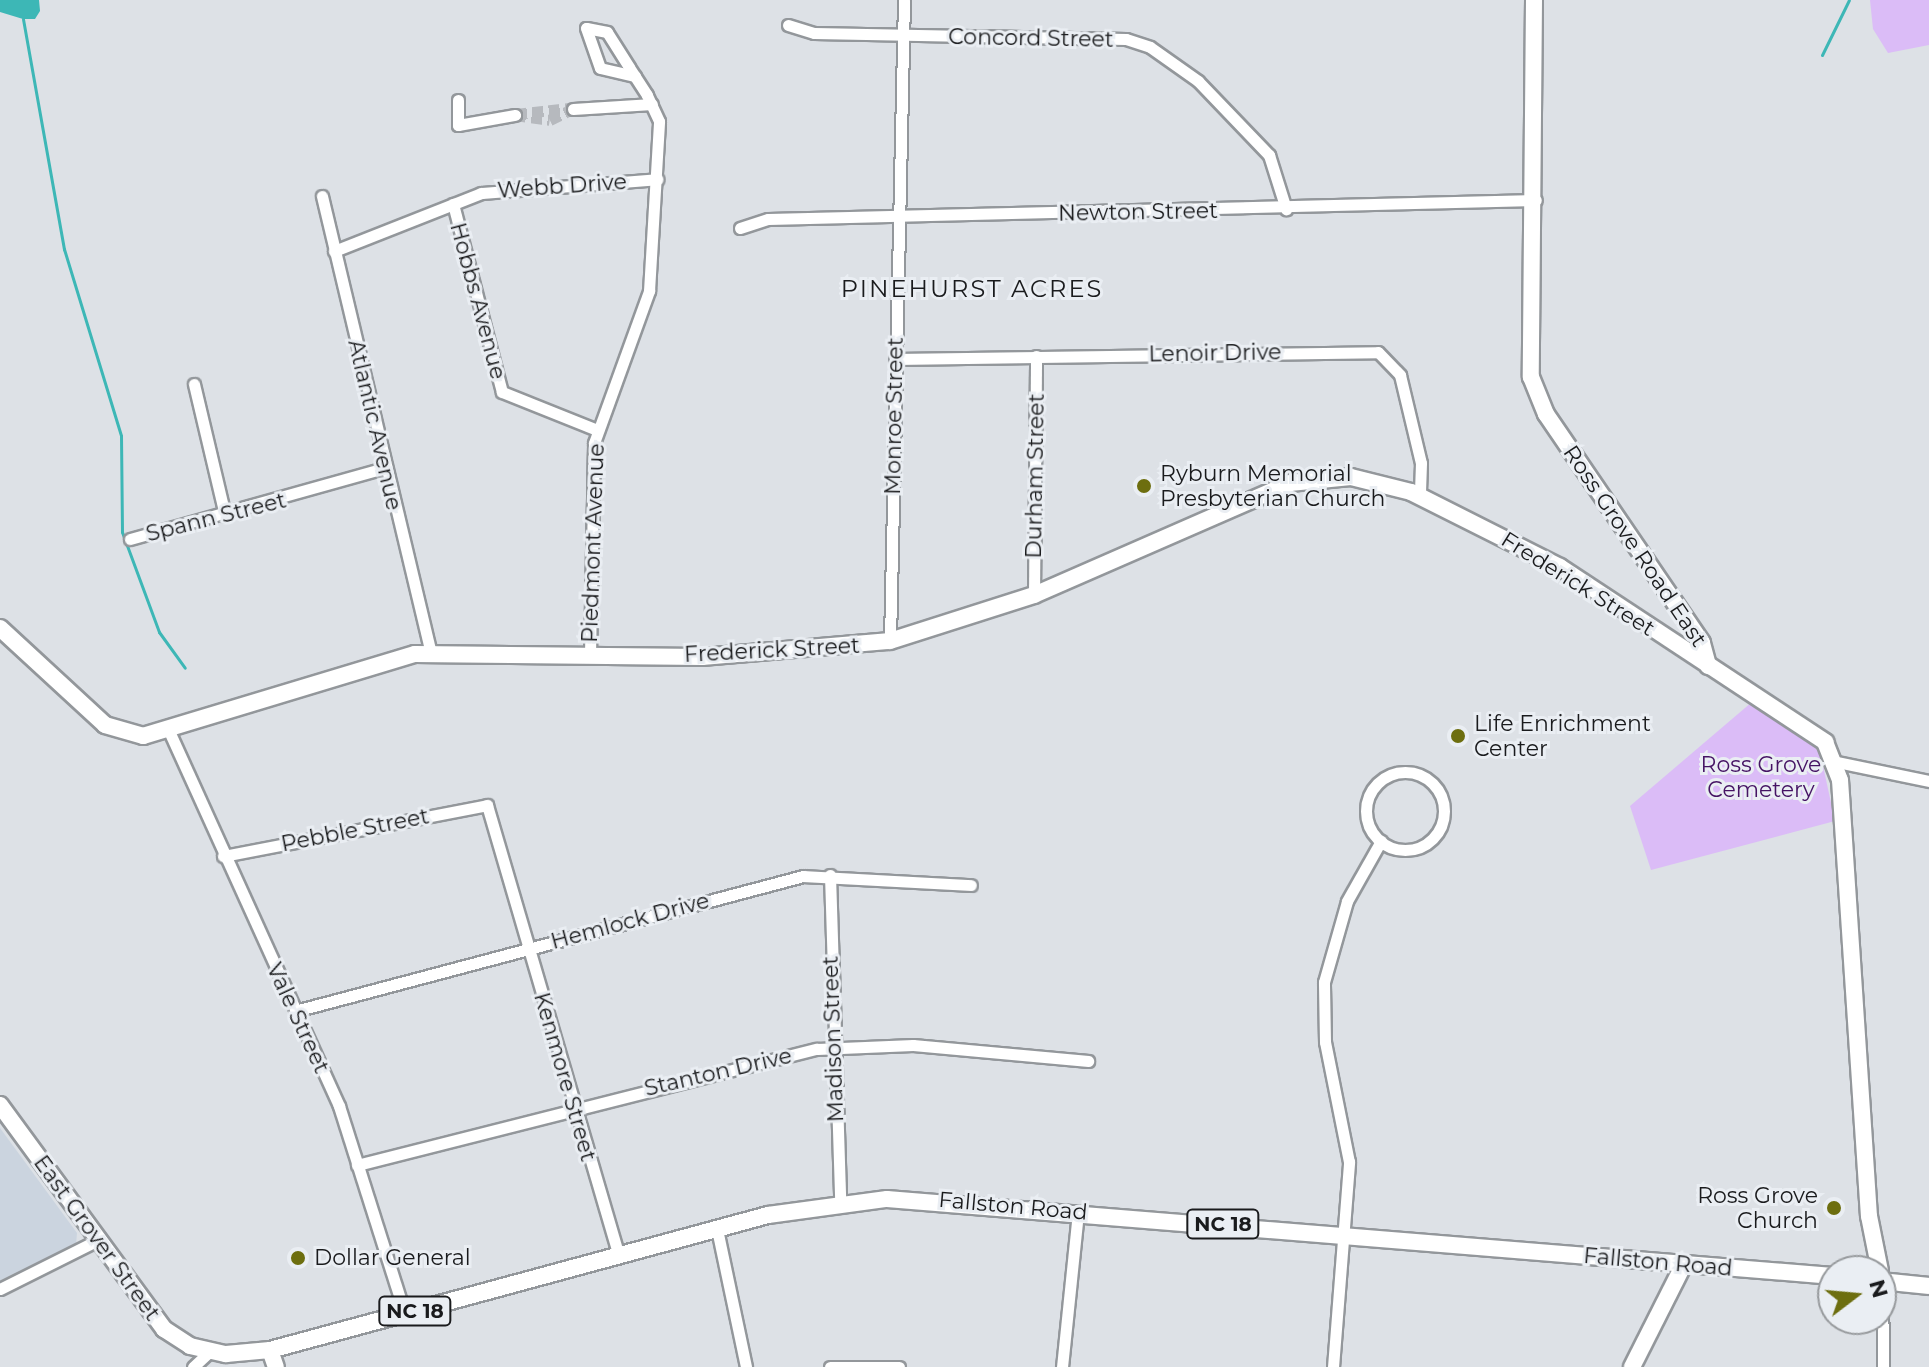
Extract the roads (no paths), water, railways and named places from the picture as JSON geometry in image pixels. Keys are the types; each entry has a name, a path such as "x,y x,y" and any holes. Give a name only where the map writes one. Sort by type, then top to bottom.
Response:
{"street":[{"name":"Monroe Street","path":"890,641 904,0"},
{"name":"Ross Grove Road East","path":"1534,0 1537,200 1529,333 1536,393 1691,626 1708,666 1807,725 1837,762"},
{"name":"Concord Street","path":"788,25 814,33 1126,39 1161,51 1269,155 1286,209"},
{"name":"Piedmont Avenue","path":"590,654 597,430 649,291 659,121 652,104 632,71 604,29 586,28 600,68 632,71"},
{"path":"573,109 652,104"},
{"path":"477,117 515,115"},
{"name":"Webb Drive","path":"334,251 495,190 657,179"},
{"name":"Atlantic Avenue","path":"322,196 431,653"},
{"name":"Newton Street","path":"740,228 768,219 1286,209 1537,200"},
{"name":"Hobbs Avenue","path":"453,204 502,392 597,430"},
{"name":"Lenoir Drive","path":"895,359 1378,352 1400,375 1421,463 1420,496"},
{"name":"Durham Street","path":"1034,595 1036,356"},
{"path":"194,384 225,515"},
{"name":"Spann Street","path":"130,539 296,498 293,489 385,468"},
{"name":"Frederick Street","path":"0,628 105,725 136,735 169,731 376,663 431,653 793,654 890,641 1034,595 1290,483 1351,477 1420,496 1540,555 1708,666"},
{"name":"Vale Street","path":"169,731 295,1011 357,1165 405,1314"},
{"path":"1877,1255 1869,1216 1837,762 1929,781"},
{"path":"1399,772 1424,776 1444,808 1438,832 1418,848 1381,841 1367,820 1377,784 1399,772"},
{"name":"Pebble Street","path":"223,856 487,805"},
{"name":"Kenmore Street","path":"487,805 619,1256"},
{"path":"1333,1367 1346,1235 1347,1144 1325,1042 1324,982 1347,901 1381,841"},
{"name":"Hemlock Drive","path":"295,1011 784,880 830,875 971,885"},
{"name":"Madison Street","path":"830,875 840,1202"},
{"name":"Stanton Drive","path":"357,1165 738,1065 837,1049 926,1046 1088,1061"},
{"name":"East Grover Street","path":"0,1105 164,1329 209,1352"},
{"name":"Fallston Road","path":"209,1352 273,1359 405,1314 717,1229 840,1202 919,1199 1817,1275"},
{"path":"1062,1367 1078,1212"},
{"path":"717,1229 746,1367"},
{"path":"0,1289 98,1240"},
{"path":"1632,1367 1684,1264"},
{"path":"1897,1280 1929,1286"},
{"path":"1882,1335 1883,1367"},
{"path":"193,1367 209,1352"},
{"path":"830,1367 899,1367"}],"water":[{"path":"0,0 39,0 40,11 35,19 23,19 0,12"}],"waterway":[{"path":"1822,55 1849,0"},
{"path":"23,19 64,249 121,436 122,532 159,632 185,668"}],"tunnel":[{"path":"516,114 570,108"},
{"path":"515,115 550,120 573,109"}],"place":[{"name":"Ryburn Memorial Presbyterian Church","path":"1144,486"},
{"name":"Life Enrichment Center","path":"1458,736"},
{"name":"Ross Grove Church","path":"1834,1208"},
{"name":"Dollar General","path":"298,1258"}],"district":[{"name":"PINEHURST ACRES","path":"972,289"}],"park label":[{"name":"Ross Grove Cemetery","path":"1761,776"}]}
